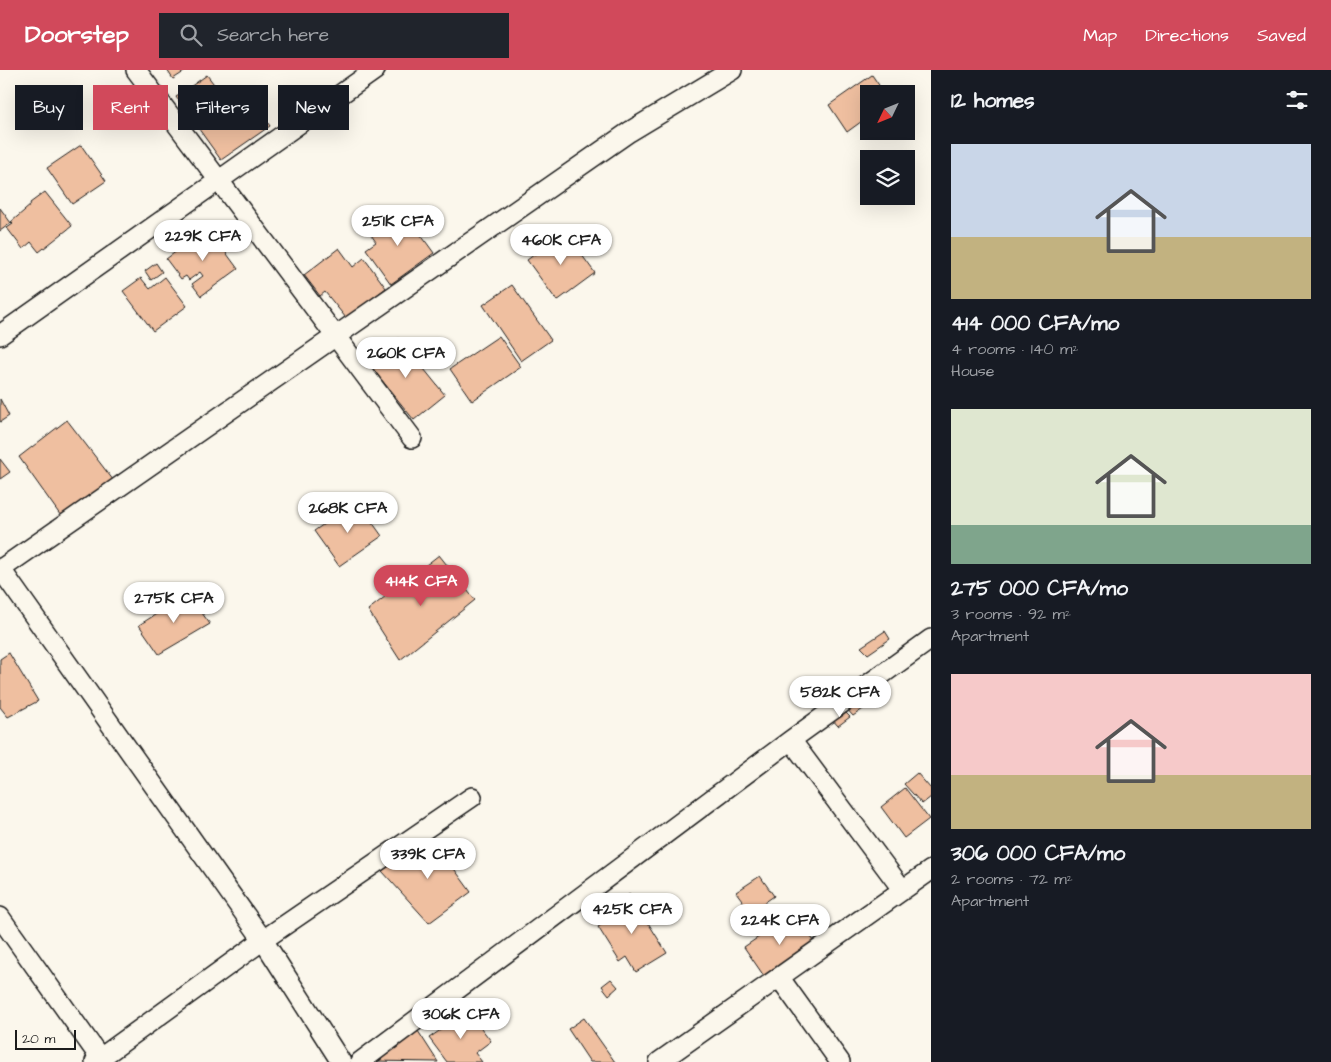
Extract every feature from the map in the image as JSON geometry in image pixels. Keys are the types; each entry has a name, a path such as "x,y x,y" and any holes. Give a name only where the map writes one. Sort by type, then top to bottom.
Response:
{"street":[{"path":"136,70 412,438"},
{"path":"0,335 218,179 375,70"},
{"path":"341,1062 263,940 0,569 629,132 732,70"},
{"path":"360,1062 791,740 931,639"},
{"path":"791,740 902,889"},
{"path":"0,917 100,1061 263,940 472,796"},
{"path":"659,1062 931,870"},
{"path":"779,977 840,1062"}],"building":[{"path":"167,70 187,70 173,79"},
{"path":"207,75 215,85 193,85"},
{"path":"872,75 879,85 860,85 860,123 847,132 829,105"},
{"path":"200,130 264,130 221,160"},
{"path":"81,145 106,181 72,204 47,168"},
{"path":"45,192 72,226 39,252 31,242 23,249 7,228 13,224 11,222 31,205 30,203"},
{"path":"0,208 11,223 0,231"},
{"path":"402,209 434,253 391,284 366,249 376,242 369,232"},
{"path":"208,228 238,269 201,296 192,284 203,276 200,272 189,280 186,276 181,279 166,259"},
{"path":"565,232 595,273 557,301 527,260"},
{"path":"339,248 353,267 364,258 386,288 346,318 325,292 320,296 304,275"},
{"path":"156,263 162,272 151,280 145,271"},
{"path":"165,277 187,306 153,331 123,291 141,278 150,289"},
{"path":"512,285 551,340 521,361 483,305"},
{"path":"499,336 521,367 472,401 450,369"},
{"path":"399,338 445,395 414,420 368,363"},
{"path":"0,399 9,416 0,422"},
{"path":"67,420 117,485 63,519 19,457"},
{"path":"0,459 10,472 0,479"},
{"path":"357,501 382,536 339,566 314,531"},
{"path":"439,555 475,600 400,660 368,610"},
{"path":"188,594 210,624 159,654 139,625"},
{"path":"885,631 890,639 868,654 861,647"},
{"path":"9,653 38,701 8,717 0,707 0,659"},
{"path":"868,691 876,700 853,716 845,707"},
{"path":"843,710 850,717 838,726 831,718"},
{"path":"917,773 931,789 931,797 922,804 904,784"},
{"path":"905,788 929,819 904,838 881,807"},
{"path":"431,837 471,892 429,923 382,871"},
{"path":"760,876 774,896 751,912 736,892"},
{"path":"630,894 667,953 636,972 627,957 620,962 598,927 616,915 610,906"},
{"path":"794,913 816,944 766,979 744,947"},
{"path":"611,979 618,987 609,995 602,986"},
{"path":"468,1011 491,1041 475,1053 482,1062 447,1062 429,1038"},
{"path":"584,1018 615,1062 590,1062 568,1029"},
{"path":"418,1031 438,1062 371,1061"}]}
